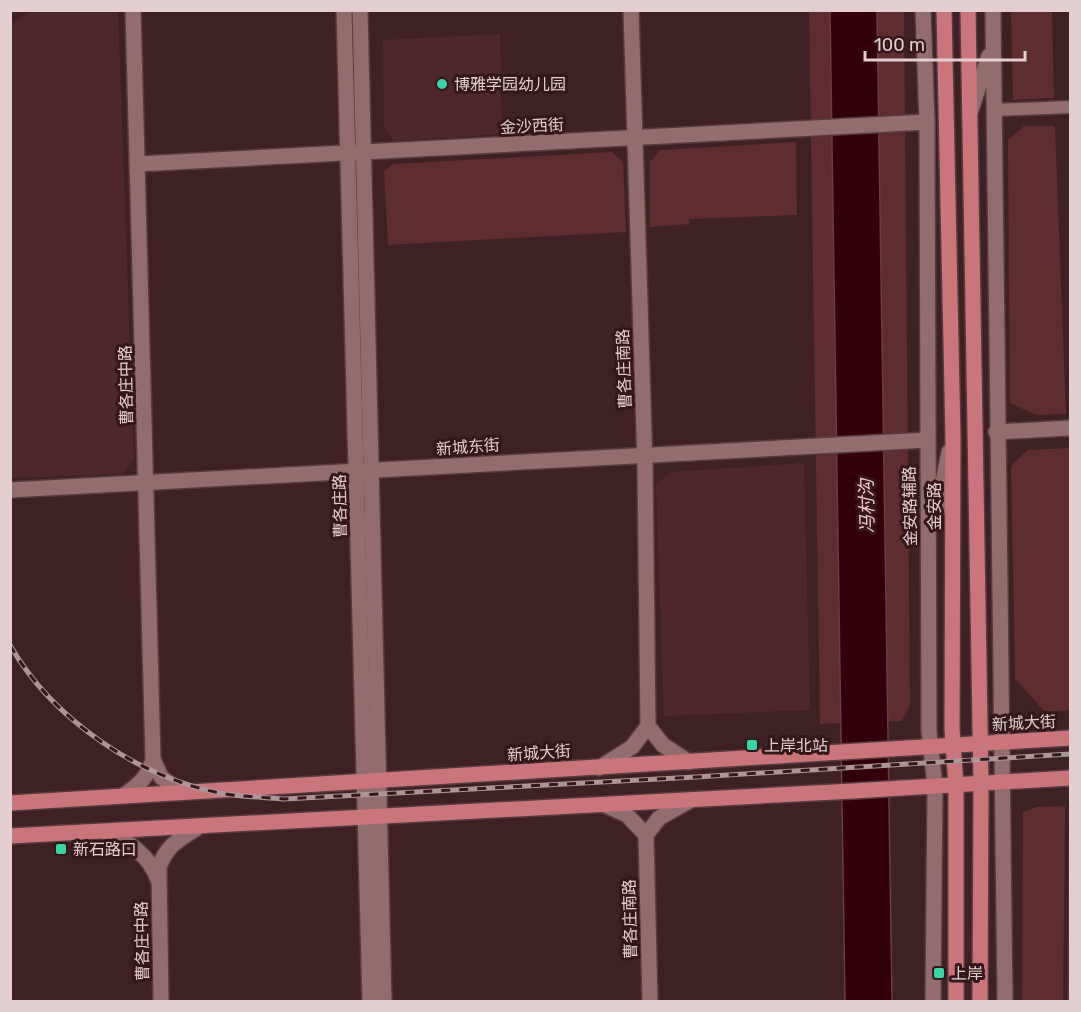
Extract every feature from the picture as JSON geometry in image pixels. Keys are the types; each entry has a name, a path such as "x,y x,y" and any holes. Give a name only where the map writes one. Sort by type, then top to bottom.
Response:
{"main road":[{"name":"金安路","path":"944,10 952,438 956,1002"},
{"path":"968,10 981,784 980,1002"},
{"name":"新城大街","path":"10,803 909,750 1071,738"},
{"path":"10,836 372,819 693,799 911,790 935,786 1071,778"}],"street":[{"name":"曹各庄中路","path":"133,10 153,759"},
{"name":"曹各庄路","path":"344,10 356,153"},
{"name":"曹各庄路","path":"360,10 356,153 372,819 370,1002"},
{"name":"曹各庄南路","path":"631,10 644,454 648,726"},
{"name":"金安路辅路","path":"923,10 927,122 927,440 931,747 935,786 933,1002"},
{"path":"993,10 996,432 1004,782 1005,1002"},
{"path":"969,116 993,44"},
{"path":"994,110 1071,107"},
{"name":"金沙西街","path":"138,164 927,122"},
{"path":"996,432 1071,428"},
{"path":"928,552 952,438"},
{"name":"新城东街","path":"10,490 927,440"},
{"path":"599,768 632,747 648,726 663,745 689,762"},
{"path":"153,759 161,777 180,792"},
{"path":"124,795 142,781 150,770 153,759"},
{"path":"604,805 627,815 646,835 659,818 693,799"},
{"name":"曹各庄路","path":"372,819 384,1002"},
{"name":"曹各庄中路","path":"158,880 163,856 171,845 197,828"},
{"name":"曹各庄中路","path":"105,832 120,837 140,853 156,872 161,1002"},
{"name":"曹各庄南路","path":"646,835 650,1002"},
{"path":"998,1002 1006,965"}],"shaded area":[{"path":"33,10 118,11 134,460 122,474 11,478 11,24"},
{"path":"809,11 904,11 910,705 902,721 820,724"},
{"path":"1011,11 1052,11 1054,98 1013,100"},
{"name":"博雅学园幼儿园","path":"500,34 502,134 394,141 384,127 383,40"},
{"path":"1024,126 1055,126 1066,414 1036,415 1010,403 1008,140"},
{"path":"796,142 797,215 689,219 689,224 650,227 650,162 660,150"},
{"path":"612,152 623,162 626,232 388,245 384,171 393,164"},
{"path":"1070,448 1070,710 1045,712 1015,679 1011,466 1028,450"},
{"path":"804,463 810,710 664,716 656,484 671,472"},
{"path":"1065,806 1063,1001 1022,1001 1023,812 1037,807"},
{"path":"1069,825 1070,1001 1067,1002"}],"water":[{"name":"冯村沟","path":"830,11 877,11 892,1001 845,1001"}],"railway":[{"path":"10,645 28,672 49,697 100,741 158,774 189,785 236,795 284,799 1070,754"}],"place":[{"name":"博雅学园幼儿园","path":"442,84"},
{"name":"上岸北站","path":"752,745"},
{"name":"新石路口","path":"61,849"},
{"name":"上岸","path":"939,973"}]}
